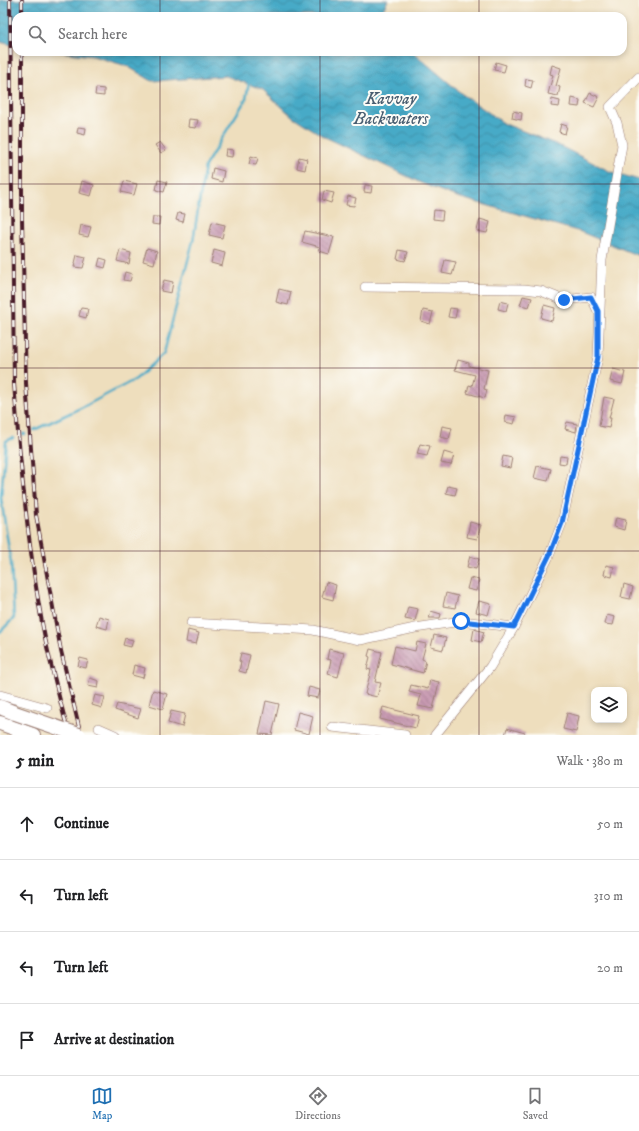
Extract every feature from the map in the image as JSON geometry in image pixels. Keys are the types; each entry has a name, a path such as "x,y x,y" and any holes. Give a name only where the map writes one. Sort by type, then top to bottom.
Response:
{"highway":[{"path":"0,707 79,735"},
{"path":"0,723 33,735"}],"street":[{"path":"435,735 490,667 514,627 549,556 562,523 598,357 598,311 602,260 622,145 617,123 610,107 639,77"},
{"path":"364,287 524,289 541,291 564,300 591,297 598,311"},
{"path":"191,623 313,630 360,640 415,628 461,621 514,627"},
{"path":"0,695 47,708"},
{"path":"332,727 405,735"},
{"path":"99,728 115,735"}],"water":[{"path":"0,0 388,0 382,12 12,12 12,45 0,42"},
{"name":"Kavvay Backwaters","path":"93,56 418,56 462,94 505,124 558,145 609,171 639,180 639,256 581,232 454,196 421,183 323,136 292,116 262,89 226,76 152,81 127,66"}],"building":[{"path":"496,62 506,65 504,72 494,70"},
{"path":"552,65 561,68 556,86 560,87 558,96 548,94 553,75 550,74"},
{"path":"526,79 533,80 531,88 525,86"},
{"path":"96,88 104,89 104,96 95,95"},
{"path":"590,93 599,97 594,107 585,103"},
{"path":"572,98 580,100 579,107 571,106"},
{"path":"552,99 560,101 559,107 551,106"},
{"path":"513,111 522,113 521,120 512,118"},
{"path":"189,119 198,120 196,128 188,127"},
{"path":"561,124 567,126 565,134 559,132"},
{"path":"78,127 86,128 85,135 77,133"},
{"path":"160,142 166,150 161,153 155,145"},
{"path":"226,149 233,150 232,157 225,156"},
{"path":"251,156 258,158 256,165 249,164"},
{"path":"299,157 307,159 305,170 297,168"},
{"path":"213,168 224,171 222,182 211,179"},
{"path":"158,180 167,182 164,192 156,190"},
{"path":"82,181 94,185 91,196 79,193"},
{"path":"124,181 137,184 134,195 121,192"},
{"path":"365,185 372,186 371,193 364,192"},
{"path":"324,191 334,193 331,203 322,200"},
{"path":"348,196 356,198 354,206 346,205"},
{"path":"434,210 443,211 442,220 433,219"},
{"path":"178,213 185,214 183,222 176,220"},
{"path":"153,217 160,217 159,225 152,224"},
{"path":"480,219 490,222 487,233 477,231"},
{"path":"212,222 225,225 222,238 209,235"},
{"path":"81,225 91,227 88,237 79,235"},
{"path":"305,231 334,237 329,254 319,251 320,247 302,242"},
{"path":"147,248 157,251 154,264 143,261"},
{"path":"120,250 131,253 129,264 117,261"},
{"path":"214,250 225,253 222,266 211,263"},
{"path":"399,250 408,252 405,261 397,259"},
{"path":"77,255 86,257 83,268 74,267"},
{"path":"100,258 107,260 105,268 98,266"},
{"path":"445,260 456,262 452,275 442,273"},
{"path":"125,272 132,274 130,281 123,280"},
{"path":"164,280 173,282 171,293 161,291"},
{"path":"279,289 291,292 288,305 276,302"},
{"path":"523,296 532,298 529,307 520,305"},
{"path":"500,301 508,303 506,311 498,309"},
{"path":"544,305 555,308 552,321 541,318"},
{"path":"81,308 88,309 86,318 79,316"},
{"path":"450,308 457,309 455,318 448,317"},
{"path":"423,310 433,312 430,324 421,321"},
{"path":"458,360 469,363 469,366 488,370 484,389 487,390 485,398 467,393 469,385 472,386 475,375 455,370"},
{"path":"613,369 625,372 622,384 610,381"},
{"path":"604,397 614,399 609,418 611,418 609,428 599,426"},
{"path":"506,415 516,417 514,424 505,422"},
{"path":"567,422 577,424 576,432 565,429"},
{"path":"442,426 452,428 449,439 440,437"},
{"path":"420,444 430,446 427,456 417,454"},
{"path":"444,452 454,455 451,465 441,463"},
{"path":"503,456 512,458 510,468 501,466"},
{"path":"560,456 567,457 566,464 559,463"},
{"path":"537,466 551,469 548,481 534,478"},
{"path":"448,486 457,488 455,495 446,493"},
{"path":"616,518 626,520 624,530 614,527"},
{"path":"470,522 481,525 477,539 467,537"},
{"path":"470,556 479,559 476,569 467,567"},
{"path":"606,565 614,567 612,577 604,575"},
{"path":"470,578 479,580 476,591 467,589"},
{"path":"326,582 336,585 333,600 322,597"},
{"path":"624,584 633,587 630,599 621,597"},
{"path":"446,593 458,596 455,608 443,606"},
{"path":"479,601 491,604 488,615 476,612"},
{"path":"408,607 418,609 415,621 405,619"},
{"path":"431,611 441,614 440,618 429,618"},
{"path":"607,615 615,617 613,625 605,624"},
{"path":"99,616 109,619 107,629 96,626"},
{"path":"474,629 484,632 481,642 472,640"},
{"path":"188,630 199,633 196,644 186,642"},
{"path":"434,635 446,638 443,650 431,647"},
{"path":"125,638 133,640 131,647 123,645"},
{"path":"417,642 426,644 422,659 426,661 423,673 391,664 395,646 415,651"},
{"path":"329,649 344,653 338,677 328,674 331,660 327,659"},
{"path":"370,649 382,652 375,682 381,683 377,697 365,694 371,670 367,669"},
{"path":"241,653 250,655 246,673 239,671"},
{"path":"80,658 88,660 86,668 78,666"},
{"path":"134,665 145,668 143,678 132,675"},
{"path":"90,678 99,681 98,688 88,686"},
{"path":"430,680 439,682 433,709 418,706 421,695 409,692 411,685 428,689"},
{"path":"309,687 320,690 318,698 307,696"},
{"path":"153,690 167,694 163,709 149,705"},
{"path":"95,695 105,697 102,708 92,705"},
{"path":"266,701 279,704 272,735 259,734"},
{"path":"117,704 141,709 138,718 115,710"},
{"path":"383,707 419,716 416,728 380,719"},
{"path":"171,711 185,714 182,727 168,723"},
{"path":"298,712 313,716 309,734 294,730"},
{"path":"567,713 579,716 576,732 563,729"},
{"path":"507,728 525,733 525,735 505,735"}],"waterway":[{"path":"34,430 85,406 136,379 164,353 193,241 205,166 246,99 249,82"},
{"path":"0,632 14,618 11,563 1,498 6,441 13,438"}],"railway":[{"path":"10,0 14,383 16,414 25,506 38,598 49,655 69,735"},
{"path":"22,0 22,12"},
{"path":"22,56 22,219 26,383 36,515 61,651 81,735"}],"route":[{"path":"461,621 514,627 549,556 562,523 598,357 598,311 591,297 564,300"}]}
